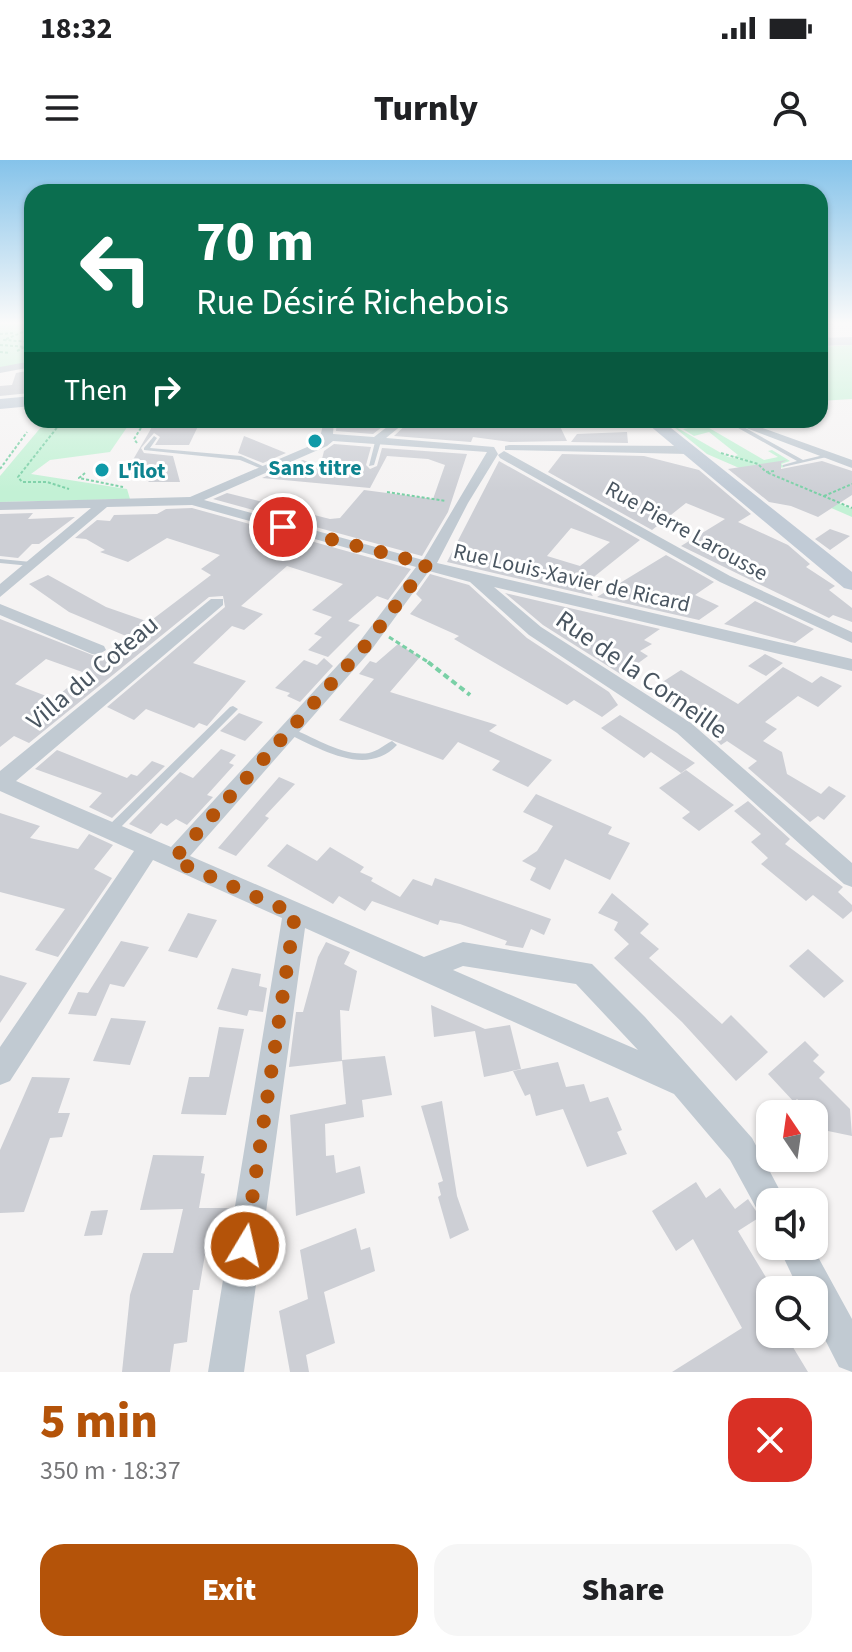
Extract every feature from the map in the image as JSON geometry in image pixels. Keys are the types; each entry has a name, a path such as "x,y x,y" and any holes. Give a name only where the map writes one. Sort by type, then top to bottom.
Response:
{"street":[{"path":"0,404 24,402"},
{"path":"192,501 323,444 328,428"},
{"path":"379,438 392,428"},
{"path":"661,428 852,583"},
{"path":"750,428 852,464"},
{"path":"327,437 379,438 499,452 688,450"},
{"path":"173,860 377,630 434,558 461,503 499,452"},
{"name":"Rue Pierre Larousse","path":"499,452 725,579 852,638"},
{"name":"Rue Louis-Xavier de Ricard","path":"0,506 192,501 473,578 852,665"},
{"path":"0,592 31,564 109,505"},
{"name":"Rue de la Corneille","path":"473,578 535,631 684,728 852,877"},
{"name":"Villa du Coteau","path":"0,782 217,602"},
{"path":"0,609 98,650"},
{"path":"0,782 684,1084"},
{"path":"0,1071 148,849"},
{"path":"226,1372 295,914"},
{"path":"422,970 463,954 583,973 636,1026 741,1149 762,1188"},
{"path":"802,1260 852,1354"}],"lane":[{"path":"742,428 802,462"},
{"path":"154,438 146,449 241,458 264,468"},
{"path":"371,465 379,438"},
{"path":"785,466 828,456"},
{"path":"0,561 31,564"},
{"path":"110,831 233,709"},
{"path":"289,731 360,759 375,758 392,745"}],"path":[{"path":"57,428 18,477 29,483 47,482 72,489"},
{"path":"0,469 27,432"},
{"path":"715,449 729,457 758,464 766,472 852,508"},
{"path":"766,472 789,468 785,466"},
{"path":"85,473 79,478 129,488 134,499 131,503"},
{"path":"824,496 852,484"},
{"path":"99,489 119,492 120,500 109,505"},
{"path":"387,492 461,503"},
{"path":"377,630 419,655 470,695"}],"green space":[{"path":"828,379 852,379 852,399 828,400"},
{"path":"40,428 126,428 110,452 50,460 31,474 127,489 130,499 0,502 0,476"},
{"path":"675,428 728,457 750,461 733,457 738,455 709,432 694,436 683,429 709,428 764,460 778,457 768,451 772,450 790,461 781,464 785,467 766,470 752,463 760,468 852,509 852,517 707,454"}],"building":[{"path":"14,379 24,379 24,394 0,396 0,386 12,385"},
{"path":"151,428 197,428 189,445 155,445 160,437 154,433 141,448 144,453 173,456 180,482 148,482 150,480 123,477"},
{"path":"336,428 381,428 373,434 336,431"},
{"path":"402,428 561,428 567,441 510,442 473,437 471,442 394,436"},
{"path":"627,432 628,443 571,442 577,434"},
{"path":"244,436 286,453 263,463 238,453"},
{"path":"334,444 371,447 366,465 370,469 377,466 382,448 467,454 448,512 422,556 213,499 227,493 330,519 340,518 364,490 433,499 445,465 428,459 387,456 370,488 262,478 303,460 320,467 324,451"},
{"path":"562,454 644,456 699,470 751,514 738,522 788,545 810,564 806,567 835,586 829,590 852,608 852,622 833,615 829,618 681,546 725,519 686,503 652,530 548,472"},
{"path":"787,460 781,463 781,469 822,461 852,471 852,495 818,517 791,506 769,502 728,469"},
{"path":"499,461 640,540 585,584 593,596 447,562","holes":["571,528 610,542 580,566 547,556"]},
{"path":"192,508 411,569 388,600 377,596 348,621 360,625 328,657 308,650 322,637 314,634 332,617 312,610 343,584 287,566 241,606 263,614 244,630 232,626 193,663 246,681 207,726 199,723 194,728 146,709 134,720 107,707 225,607 223,596 209,597 29,743 14,736 0,747 0,619 100,658 126,636 69,612 29,584 48,575 106,607 149,622 211,575 201,569 220,555 167,538 128,562 100,552 105,550 86,539 75,538 97,520 110,521 114,515 157,514 166,509","holes":["46,659 85,673 54,699 15,684"]},
{"path":"33,513 28,519 75,517 39,544 32,544 18,558 0,556 0,514"},
{"path":"830,529 850,536 830,550 815,539"},
{"path":"666,555 714,582 695,595 719,606 699,620 597,597"},
{"path":"430,574 469,585 527,638 609,692 618,705 602,717 574,700 567,705 454,639 459,636 410,614 422,600 416,594"},
{"path":"505,593 660,629 644,640 652,644 640,651 648,656 622,675 543,625"},
{"path":"755,601 814,629 795,643 724,624"},
{"path":"398,644 420,657 390,692 497,725 489,731 552,760 528,787 492,770 500,761 458,742 443,760 339,720 374,679 359,674 370,661 376,663"},
{"path":"765,654 783,663 766,676 748,666"},
{"path":"324,658 333,666 300,702 287,696 290,693 275,688 304,660 317,665"},
{"path":"783,667 812,683 821,676 842,686 818,707 798,696 765,722 777,729 763,741 782,752 787,774 821,794 829,786 846,796 824,820 818,816 810,822 748,768 757,761 727,741 721,745 703,726 650,690 681,670 738,704"},
{"path":"239,713 263,722 245,741 220,731"},
{"path":"620,715 695,763 681,773 651,752 644,758 601,728"},
{"path":"221,749 236,755 229,763 234,765 207,795 213,797 187,825 176,819 167,826 161,823 151,834 129,824 180,772 193,778"},
{"path":"57,750 127,778 131,774 137,776 152,761 165,766 112,818 89,807 102,793 35,769"},
{"path":"686,770 734,805 699,831 682,818 690,812 659,788"},
{"path":"279,777 295,784 265,816 269,818 236,856 218,848"},
{"path":"536,794 612,827 608,834 630,843 610,880 565,859 550,890 530,880 536,868 522,861 537,851 553,826 523,812"},
{"path":"748,801 790,839 785,844 843,887 838,892 852,905 852,911 843,919 813,895 806,901 761,864 768,858 751,842 761,834 734,811"},
{"path":"0,813 40,826 30,838 78,849 89,834 113,845 94,869 112,878 58,957 35,950 65,909 0,892"},
{"path":"287,844 317,861 330,847 364,867 360,872 373,878 371,881 400,897 413,879 432,886 435,878 551,919 544,935 531,929 523,948 505,945 507,941 460,924 440,920 438,925 372,901 365,911 339,896 333,904 267,866"},
{"path":"612,893 649,924 640,933 659,949 649,958 722,1024 731,1015 768,1052 736,1081 682,1022 614,958 629,944 614,930 618,922 598,913"},
{"path":"188,913 217,920 197,958 168,951"},
{"path":"121,941 149,947 124,987 110,984 96,1016 68,1014 78,992 88,993"},
{"path":"326,942 350,952 344,964 357,971 349,1011 340,1010 342,1061 289,1067 296,1012 303,1012 318,957"},
{"path":"808,949 844,981 824,998 789,966"},
{"path":"232,968 261,974 259,986 267,988 263,1012 249,1010 247,1016 217,1009"},
{"path":"0,975 27,983 0,1023"},
{"path":"431,1005 485,1029 510,1025 521,1069 484,1077 475,1031 434,1037"},
{"path":"111,1018 146,1021 130,1065 93,1061"},
{"path":"219,1027 244,1029 226,1115 181,1114 189,1077 209,1077"},
{"path":"805,1041 819,1055 813,1061 825,1072 819,1078 850,1109 852,1136 828,1131 828,1100 792,1100 768,1074"},
{"path":"385,1056 392,1095 362,1100 364,1117 325,1124 326,1156 334,1155 336,1173 360,1166 365,1193 296,1216 290,1115 346,1104 342,1060"},
{"path":"558,1062 566,1087 584,1084 590,1102 608,1097 622,1130 617,1132 627,1154 587,1167 563,1109 536,1116 530,1094 525,1096 513,1071"},
{"path":"32,1077 70,1078 58,1113 70,1113 62,1137 50,1138 24,1212 0,1213 0,1150"},
{"path":"442,1101 457,1196 469,1230 450,1239 438,1197 441,1195 438,1183 443,1181 421,1106"},
{"path":"153,1155 204,1156 201,1173 205,1174 199,1208 230,1208 227,1232 209,1231 199,1290 193,1290 187,1342 174,1344 170,1372 122,1372 130,1295 143,1253 173,1253 183,1209 140,1210"},
{"path":"696,1182 706,1198 720,1188 735,1209 748,1199 756,1211 756,1220 738,1231 765,1276 756,1276 756,1348 793,1348 808,1372 672,1372 742,1328 693,1239 676,1251 652,1211"},
{"path":"108,1210 102,1235 84,1236 91,1211"},
{"path":"356,1228 361,1250 370,1247 375,1271 324,1292 335,1343 306,1355 309,1372 290,1372 279,1311 308,1299 300,1250"}],"place":[{"name":"Sans titre","path":"315,441"},
{"name":"L'îlot","path":"102,470"}],"route":[{"path":"245,1246 295,914 173,860 366,645 427,564 283,527"}]}
